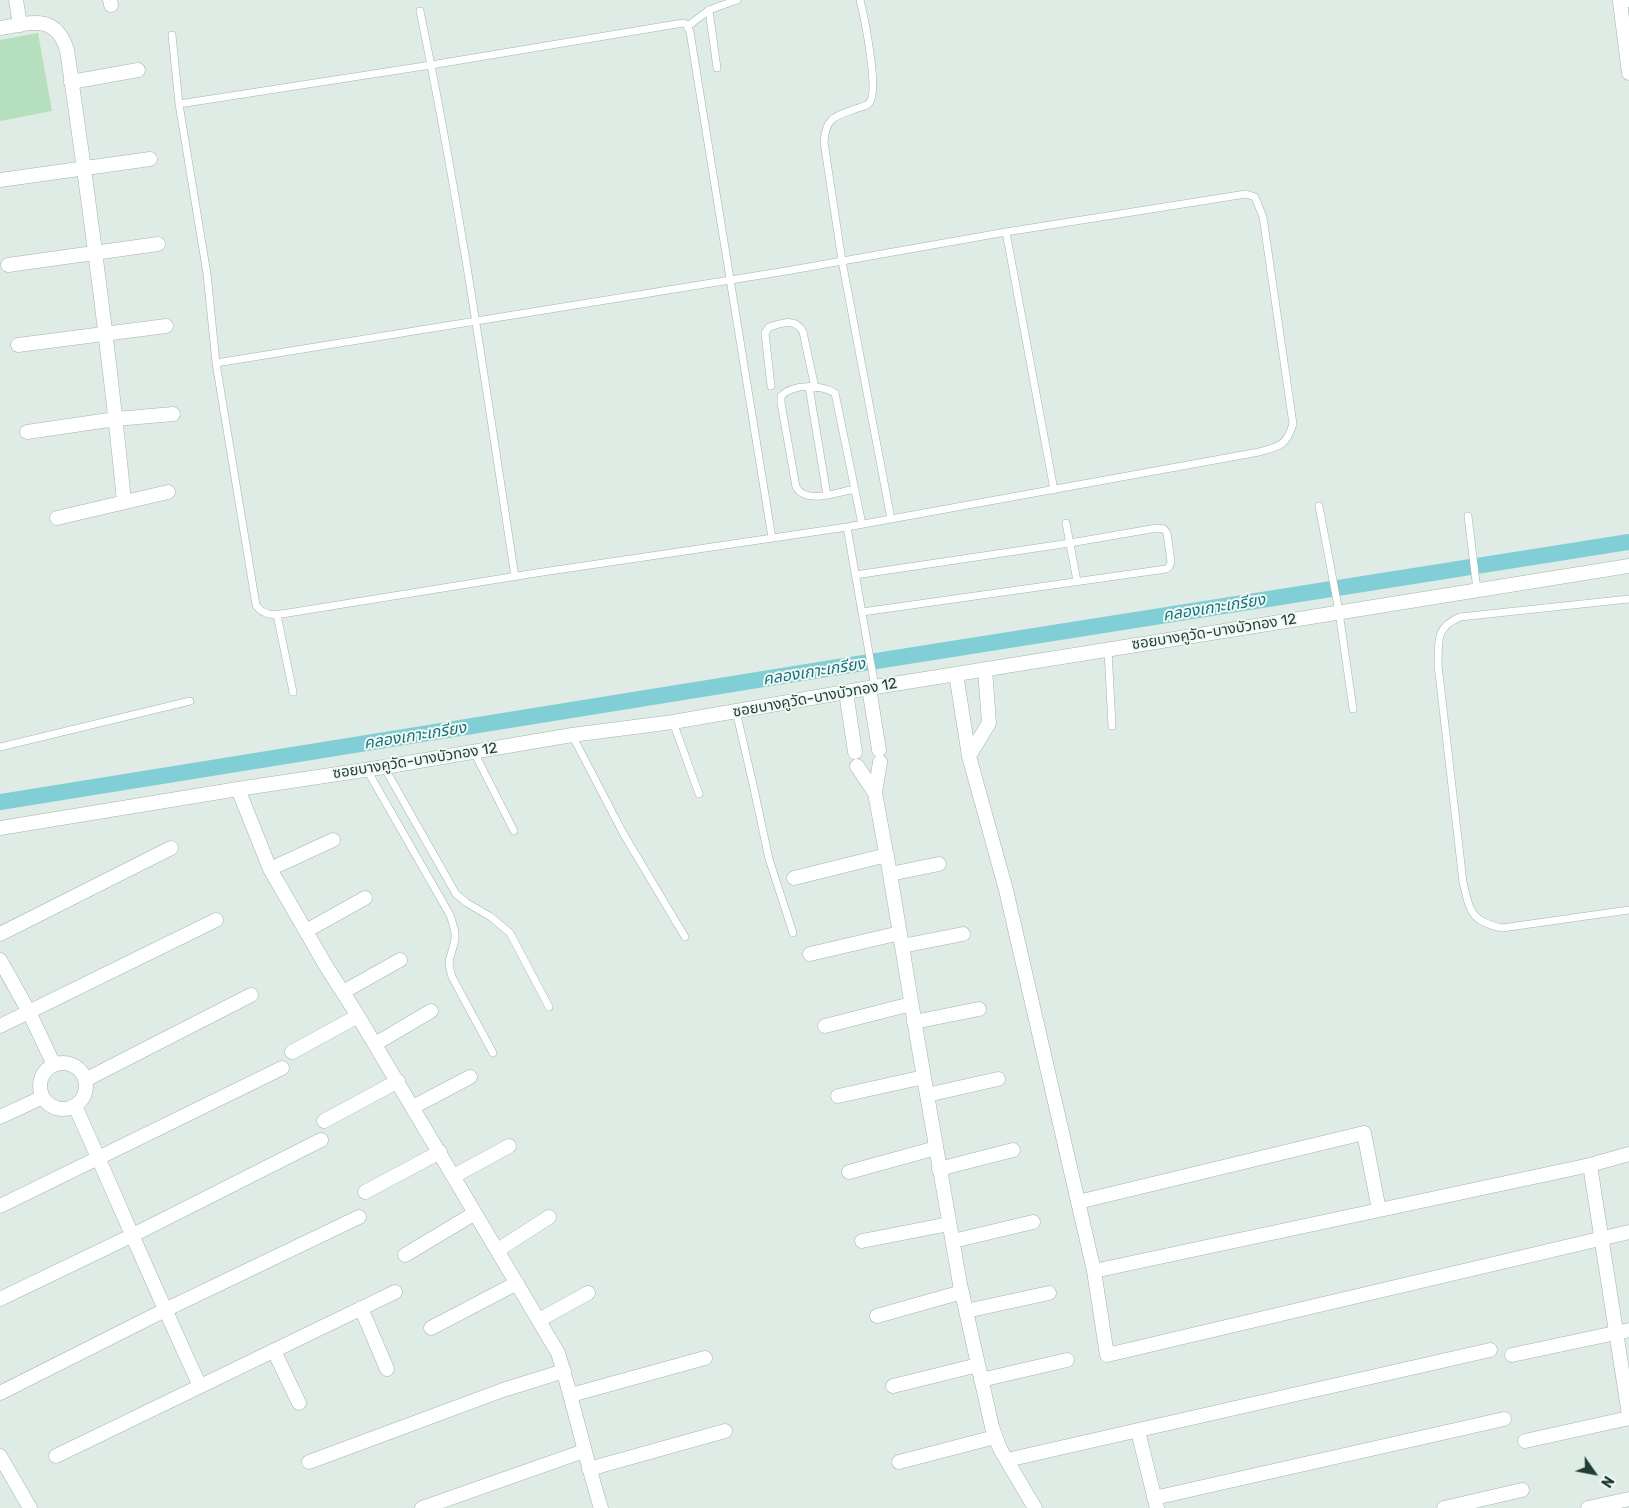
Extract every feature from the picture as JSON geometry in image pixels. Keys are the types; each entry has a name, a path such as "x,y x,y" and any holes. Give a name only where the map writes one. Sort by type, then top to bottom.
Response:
{"street":[{"path":"16,0 20,25"},
{"path":"1627,0 1620,2 1629,73"},
{"path":"0,28 39,22 53,28 63,38 67,50 116,419 124,501"},
{"path":"71,82 138,70"},
{"path":"0,180 150,159"},
{"path":"8,264 158,244"},
{"path":"18,345 166,326"},
{"path":"27,432 116,419 173,414"},
{"path":"57,518 168,492"},
{"name":"ซอยบางคูวัด-บางบัวทอง 12","path":"0,828 367,770 572,735 673,722 872,687 1629,566"},
{"path":"969,756 989,723 985,669"},
{"path":"956,674 969,756 1006,890 1094,1272 1107,1355 1629,1232"},
{"path":"872,687 879,756 875,793 952,1241 966,1312 995,1437 1029,1507"},
{"path":"846,692 856,759 875,793"},
{"path":"238,789 270,870 342,992 398,1081 558,1353 601,1508"},
{"path":"270,870 333,840"},
{"path":"0,934 171,848"},
{"path":"794,878 887,854"},
{"path":"890,874 939,864"},
{"path":"306,931 365,898"},
{"path":"0,1026 216,920"},
{"path":"810,954 901,940 963,934"},
{"path":"0,960 29,1012 54,1065"},
{"path":"342,992 400,960"},
{"path":"85,1080 251,995"},
{"path":"826,1026 911,1004"},
{"path":"914,1022 979,1009"},
{"path":"375,1044 431,1011"},
{"path":"292,1052 358,1016"},
{"path":"70,1064 82,1073 85,1080 85,1094 75,1106 60,1110 47,1103 43,1097 40,1090 40,1082 48,1069 54,1065 70,1064"},
{"path":"0,1206 282,1068"},
{"path":"413,1108 470,1077"},
{"path":"838,1096 924,1077"},
{"path":"927,1096 998,1079"},
{"path":"324,1121 398,1081"},
{"path":"0,1117 43,1097"},
{"path":"75,1106 200,1386"},
{"path":"1078,1202 1364,1133 1379,1210"},
{"path":"0,1299 133,1235 321,1140"},
{"path":"454,1176 509,1146"},
{"path":"850,1172 936,1148"},
{"path":"939,1168 1013,1150"},
{"path":"365,1192 440,1152"},
{"path":"1094,1272 1590,1165 1629,1154"},
{"path":"1525,1441 1629,1416 1623,1332 1602,1239 1590,1165"},
{"path":"405,1255 475,1213"},
{"path":"0,1393 165,1310 359,1217"},
{"path":"498,1250 549,1218"},
{"path":"952,1241 1034,1222"},
{"path":"862,1241 949,1224"},
{"path":"431,1328 517,1283"},
{"path":"56,1456 395,1292"},
{"path":"877,1316 962,1292"},
{"path":"539,1320 588,1293"},
{"path":"966,1312 1049,1293"},
{"path":"361,1308 387,1369"},
{"path":"1512,1355 1623,1332"},
{"path":"1007,1460 1490,1350"},
{"path":"274,1351 299,1403"},
{"path":"571,1395 705,1358"},
{"path":"982,1380 1067,1360"},
{"path":"892,1386 978,1365"},
{"path":"309,1462 502,1390 564,1371"},
{"path":"1138,1431 1156,1503 1504,1419"},
{"path":"589,1469 725,1431"},
{"path":"899,1462 995,1437"},
{"path":"422,1508 584,1451"},
{"path":"0,1456 30,1508"},
{"path":"1444,1508 1522,1490"},
{"path":"1588,1508 1629,1499"}],"lane":[{"path":"688,26 709,10 737,0"},
{"path":"860,0 874,82 872,97 869,104 830,119 825,128 824,142 842,261 892,519"},
{"path":"709,10 717,68"},
{"path":"420,11 476,321 515,577"},
{"path":"179,104 683,23 688,26 772,538"},
{"path":"172,35 179,104 207,274 216,363 256,605 260,611 267,614 276,615 847,527 1054,490 1259,452 1282,444 1289,438 1293,424 1263,217 1255,197 1246,194 216,363"},
{"path":"1006,232 1054,490"},
{"path":"771,386 764,333 769,327 792,322 799,325 803,332 827,495"},
{"path":"855,489 815,497 806,496 798,491 781,396 786,390 812,387 822,388 835,393 855,489 862,524"},
{"path":"1319,506 1340,612 1353,709"},
{"path":"1468,516 1477,590"},
{"path":"1066,522 1077,581"},
{"path":"847,527 866,636 872,687"},
{"path":"855,575 1157,528 1167,533 1171,562 1166,569 862,612"},
{"path":"1629,599 1460,617 1448,622 1442,630 1438,640 1438,665 1463,882 1470,907 1477,919 1486,924 1502,928 1629,910"},
{"path":"276,615 293,692"},
{"path":"1108,650 1112,726"},
{"path":"0,747 190,700"},
{"path":"736,711 769,860 793,933"},
{"path":"673,722 699,794"},
{"path":"572,735 622,833 685,937"},
{"path":"474,752 514,831"},
{"path":"384,767 456,894 491,917 510,933 550,1007"},
{"path":"367,770 450,916 455,939 449,958 449,968 493,1053"}],"green space":[{"path":"38,33 52,111 0,121 0,40"}],"waterway":[{"name":"คลองเกาะเกรียง","path":"0,802 1629,542"}]}
